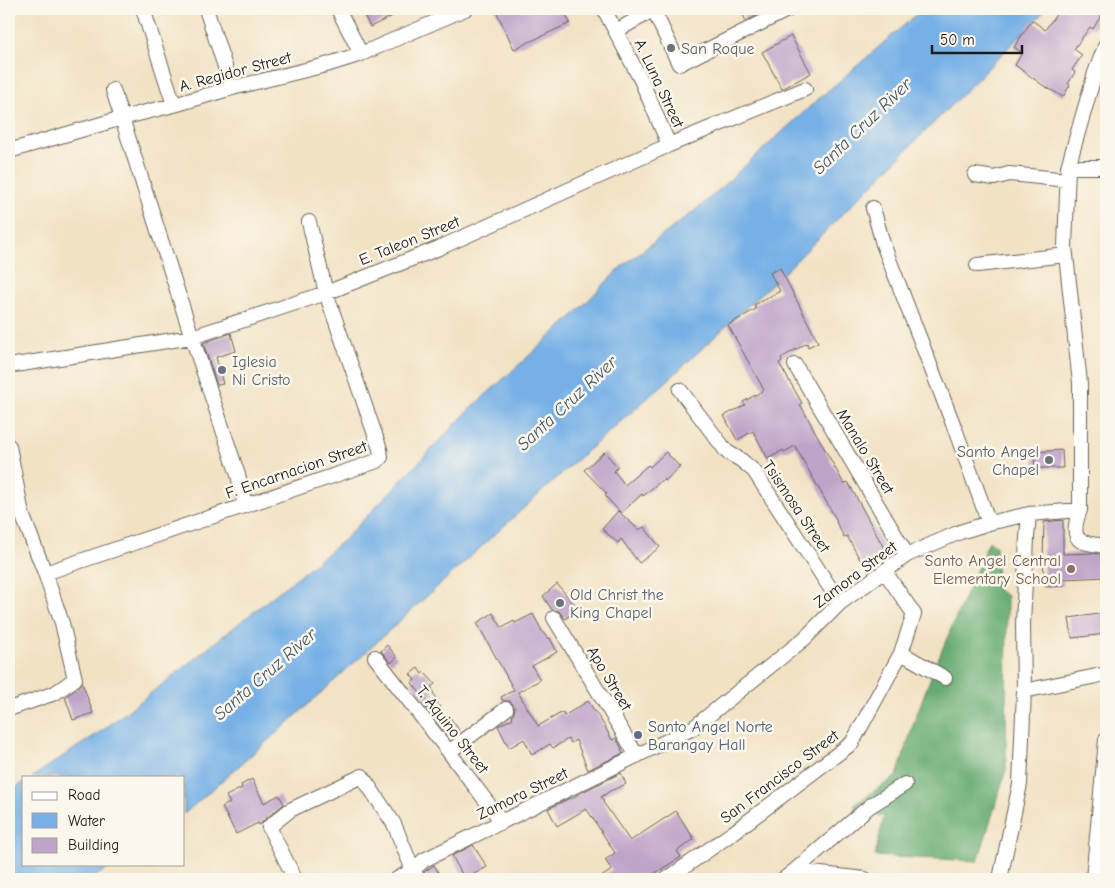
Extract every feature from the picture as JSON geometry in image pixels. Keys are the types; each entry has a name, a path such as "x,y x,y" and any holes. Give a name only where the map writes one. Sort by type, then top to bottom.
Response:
{"street":[{"path":"143,9 174,106"},
{"path":"206,9 232,88"},
{"path":"338,9 361,54"},
{"name":"A. Regidor Street","path":"9,151 122,118 174,106 232,88 326,65 361,54 465,9"},
{"name":"A. Luna Street","path":"604,9 642,82 669,145"},
{"path":"616,31 654,9 679,64 789,9"},
{"path":"1106,44 1095,73 1067,174 1065,246 1080,383 1080,510 1076,524 1077,536 1082,541 1106,546"},
{"name":"E. Taleon Street","path":"9,366 192,337 326,293 439,248 669,145 805,89"},
{"path":"113,90 238,475 246,505"},
{"path":"975,176 994,178 1009,174 1067,174 1106,167"},
{"path":"873,208 883,244 955,429 989,523"},
{"name":"F. Encarnacion Street","path":"45,573 377,461 381,457 380,448 326,293 308,222"},
{"path":"977,265 1066,255"},
{"name":"Manalo Street","path":"795,365 907,555"},
{"name":"Tsismosa Street","path":"680,390 727,452 741,460 754,471 840,603"},
{"path":"9,446 16,516 45,573 62,623 75,679 55,693 9,710"},
{"name":"Zamora Street","path":"398,879 415,875 424,860 693,728 804,639 840,603 907,555 960,532 989,523 1029,514 1080,510"},
{"path":"1000,879 1020,784 1024,691 1023,624 1029,514"},
{"name":"San Francisco Street","path":"667,879 734,832 852,743 901,653 914,614 885,572"},
{"name":"Apo Street","path":"554,618 637,756"},
{"path":"901,653 945,678"},
{"name":"T. Aquino Street","path":"375,657 502,822"},
{"path":"1024,691 1106,674"},
{"path":"449,752 506,709"},
{"path":"1094,879 1106,740"},
{"path":"295,879 269,827 290,810 362,776 394,824 415,875"},
{"path":"789,875 870,806 906,784"},
{"path":"789,875 865,879"}],"green space":[{"path":"989,541 996,546 997,590 1007,596 1006,770 978,861 875,856 884,816 854,813 855,804 897,776 915,719 935,666"}],"water":[{"name":"Santa Cruz River","path":"923,9 1047,9 790,267 667,381 571,465 289,722 185,813 185,776 34,776 103,730 344,540 468,411 573,316 620,268 702,205 815,102"},
{"path":"22,783 22,866 113,866 90,879 9,879 9,792"}],"building":[{"path":"361,9 407,9 370,27"},
{"path":"495,9 563,9 570,23 514,49"},
{"path":"740,9 770,9 746,21"},
{"path":"1060,9 1104,9 1093,29 1090,27 1074,49 1082,55 1072,70 1075,72 1063,97 1015,65 1022,53 1014,47 1032,20 1045,30"},
{"path":"791,36 811,73 782,89 762,52"},
{"path":"780,268 818,342 808,347 807,343 781,358 782,361 779,363 844,484 848,482 886,552 863,565 847,536 844,537 795,446 784,452 783,450 768,459 753,431 737,440 724,416 745,405 743,402 764,390 728,325 756,309 754,305 780,291 770,273"},
{"path":"231,333 236,351 216,357 223,384 217,385 203,343"},
{"name":"Santo Angel Chapel","path":"1062,450 1063,468 1035,468 1034,452"},
{"path":"604,452 618,467 614,471 625,485 648,465 650,467 666,452 680,467 665,481 663,479 643,496 642,494 621,513 605,496 607,494 584,470"},
{"path":"618,511 639,530 644,527 660,547 639,563 621,539 618,543 602,529"},
{"path":"1063,520 1063,554 1092,553 1106,555 1106,577 1063,579 1063,586 1045,587 1043,561 1044,522"},
{"name":"Old Christ the King Chapel","path":"557,584 578,609 565,619 559,611 552,610 543,596"},
{"path":"493,613 502,628 533,614 542,631 548,639 550,638 557,652 532,666 540,680 518,692 538,726 563,712 564,716 588,701 612,740 616,738 623,753 588,770 576,740 571,743 568,739 553,748 550,744 532,755 524,739 509,748 498,726 513,718 515,708 513,704 509,701 503,701 501,697 514,690 477,623"},
{"path":"1106,613 1106,634 1072,638 1069,618"},
{"path":"387,645 397,657 391,663 381,651"},
{"path":"418,668 422,674 424,672 435,684 431,687 445,720 449,716 459,730 449,738 424,705 427,702 412,683 415,680 410,674"},
{"path":"83,685 93,713 73,720 65,697"},
{"path":"621,773 626,784 601,797 630,841 676,811 694,839 677,851 681,857 646,879 598,879 612,870 605,860 615,853 588,811 586,809 557,826 548,809"},
{"path":"252,779 264,803 279,795 284,804 261,824 259,825 258,823 236,834 222,807 230,803 226,796 242,788 241,785"},
{"path":"473,845 487,867 465,879 452,856"},
{"path":"434,865 442,879 427,879 424,872"}],"place":[{"name":"San Roque","path":"671,48"},
{"name":"Iglesia Ni Cristo","path":"222,370"},
{"name":"Santo Angel Chapel","path":"1049,460"},
{"name":"Santo Angel Central Elementary School","path":"1071,569"},
{"name":"Old Christ the King Chapel","path":"560,603"},
{"name":"Santo Angel Norte Barangay Hall","path":"638,735"}]}
